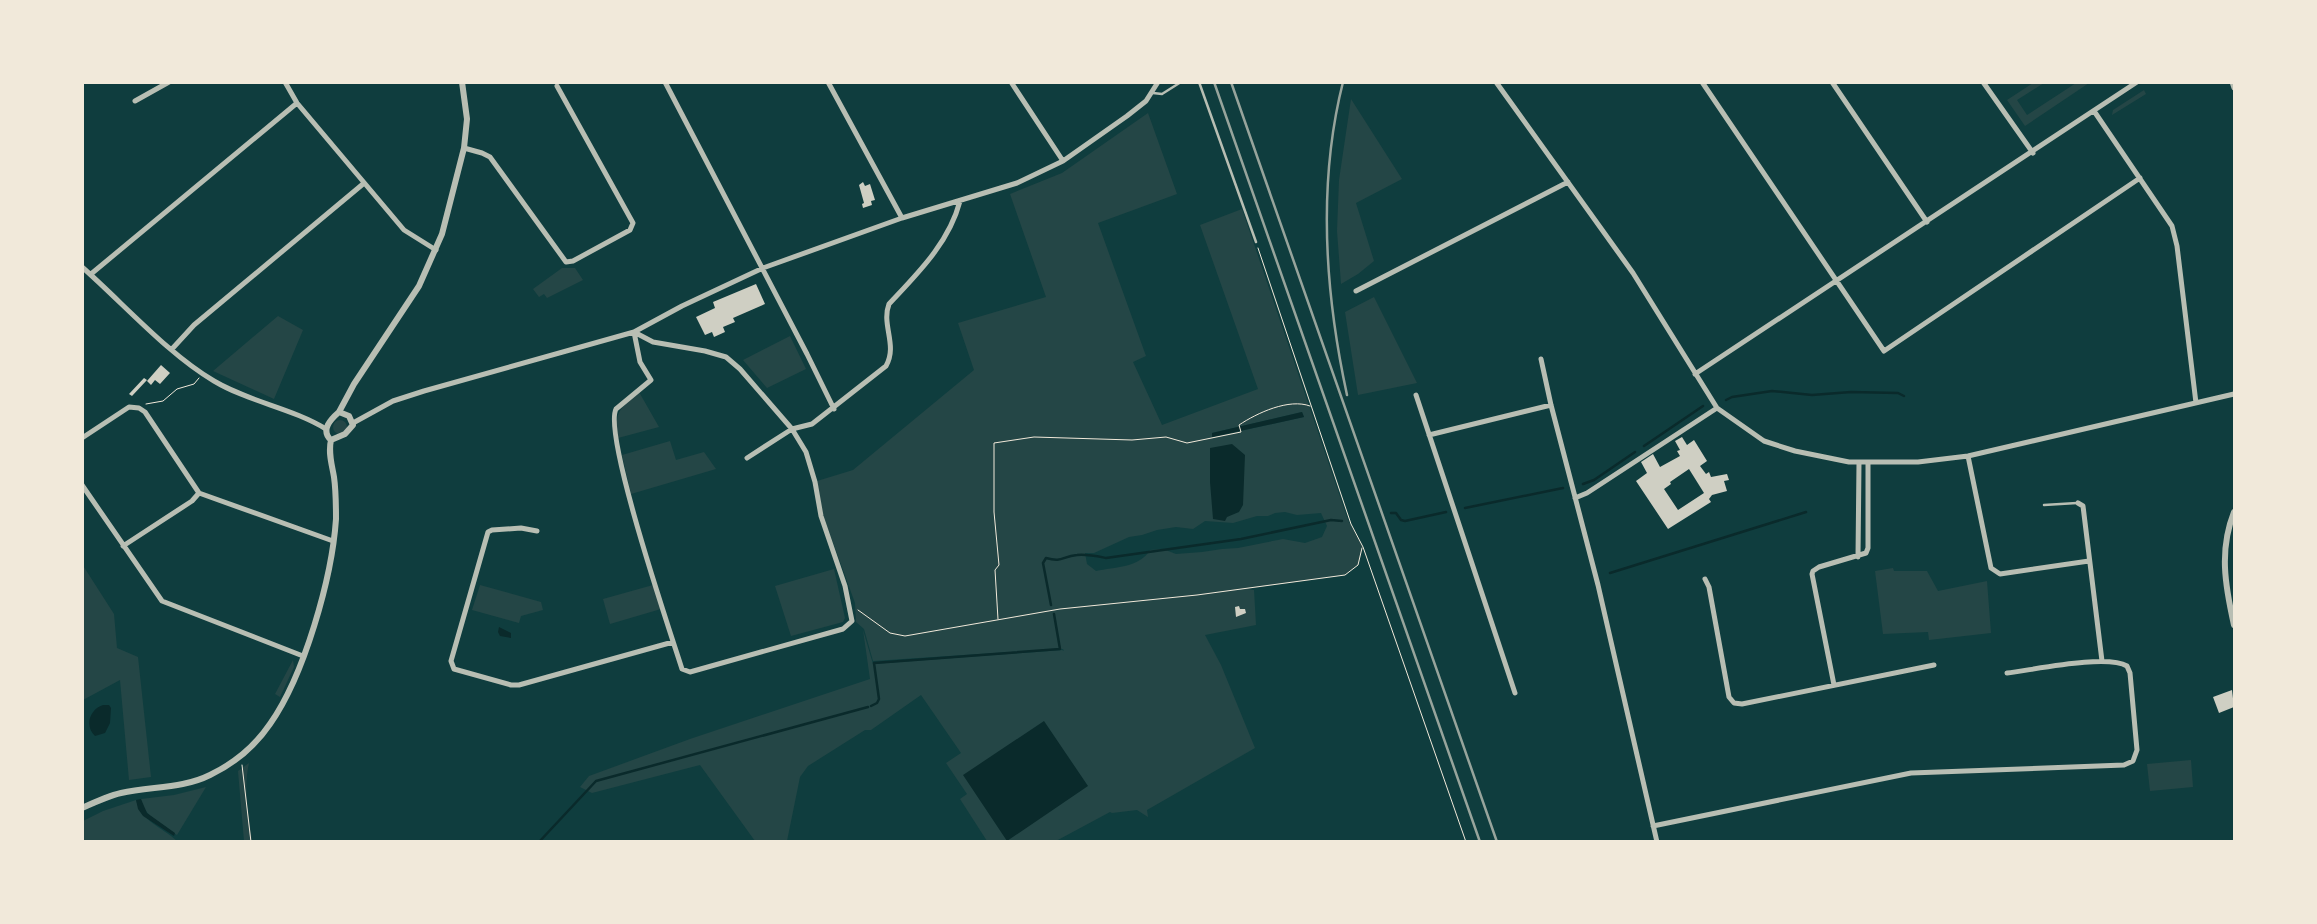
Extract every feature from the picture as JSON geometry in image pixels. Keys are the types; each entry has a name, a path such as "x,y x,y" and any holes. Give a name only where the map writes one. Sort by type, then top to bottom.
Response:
{"street":[{"path":"135,101 169,82"},
{"path":"285,82 297,103 404,230 436,250"},
{"path":"82,808 122,793 194,781 225,767 242,756 272,721 303,656 323,593 333,541 336,496 330,459 331,440 327,437 326,429 333,416 339,412 354,384 419,286 436,250 448,213 464,148 467,119 462,82"},
{"path":"665,82 763,268 834,409"},
{"path":"828,82 902,218"},
{"path":"1011,82 1063,161"},
{"path":"331,440 346,434 353,424 393,402 634,332 763,268 902,218 1017,183 1063,161 1127,116 1146,101 1153,93 1158,82"},
{"path":"1496,82 1633,273 1717,408 1764,442 1823,458 1859,463 1918,462 1968,456 2234,394"},
{"path":"1702,82 1884,351 2140,178"},
{"path":"1832,82 1927,222"},
{"path":"1983,82 2033,153"},
{"path":"1695,374 1836,279 2033,153 2137,82"},
{"path":"2232,82 2234,88"},
{"path":"464,148 490,157 566,262 573,262 630,230 634,223 557,86"},
{"path":"91,274 297,103"},
{"path":"2094,111 2172,226 2177,246 2196,404"},
{"path":"1356,291 1568,182"},
{"path":"172,349 194,325 364,184"},
{"path":"747,458 792,429 812,424 834,409 886,366 891,357 886,313 889,304 930,261 955,219 960,200"},
{"path":"82,267 202,374 230,390 326,429"},
{"path":"634,332 653,342 705,351 726,357 740,369 792,429 806,452 815,482 820,516 850,605 852,620 843,628 690,672 682,669 636,526 615,430 614,413 616,409 651,380 640,362 634,332"},
{"path":"1541,359 1551,405 1598,585 1657,842"},
{"path":"1416,395 1515,693"},
{"path":"1429,436 1551,405"},
{"path":"82,438 129,407 139,408 145,412 200,493 333,541"},
{"path":"1575,498 1587,493 1717,408"},
{"path":"339,412 350,416 353,424"},
{"path":"1968,456 1991,568 2000,574 2090,561"},
{"path":"1858,557 1859,463"},
{"path":"1834,685 1812,574 1813,571 1819,568 1866,553 1868,548 1868,464"},
{"path":"82,485 162,602 303,656"},
{"path":"123,546 200,493"},
{"path":"2078,503 2083,506 2102,661"},
{"path":"2234,512 2226,539 2224,561 2234,625"},
{"path":"537,531 521,528 488,532 451,661 454,669 515,686 673,642"},
{"path":"1705,580 1709,587 1729,697 1734,704 1742,704 1934,665"},
{"path":"1654,826 1911,773 2124,765 2133,760 2137,750 2130,673 2127,666 2122,663 2102,661 2006,673"}],"lane":[{"path":"1153,93 1162,94 1181,82"},
{"path":"1198,82 1256,242"},
{"path":"2044,505 2078,503"}],"path":[{"path":"1256,242 1355,534 1363,547 1466,842"},
{"path":"139,408 163,401 177,389 195,383 202,374"},
{"path":"998,619 995,570 999,565 994,512 994,443 1034,437 1132,440 1166,438 1186,444 1241,432 1239,425 1258,413 1301,402 1311,406"},
{"path":"850,605 890,633 899,636 1060,609 1188,596 1345,576 1358,565 1363,547"},
{"path":"242,756 251,842"}],"shaded area":[{"path":"2033,83 2044,83 2017,100 2027,115 2076,83 2089,83 2025,126 2007,100"},
{"path":"2144,90 2146,94 2112,115 2113,110"},
{"path":"1351,99 1402,179 1356,203 1374,261 1358,274 1341,284 1337,231 1339,180"},
{"path":"1148,113 1177,194 1098,223 1146,356 1133,362 1162,425 1258,389 1200,225 1242,209 1348,520 1363,547 1358,565 1345,575 1247,589 1254,590 1256,625 1205,635 1221,665 1255,748 1147,810 1148,817 1137,810 1110,812 1056,841 987,841 960,799 967,794 946,763 961,753 921,695 871,730 865,730 808,766 800,777 787,841 755,841 700,765 592,793 580,787 589,776 690,739 870,679 863,630 873,664 1064,651 1063,649 1057,649 873,661 864,629 856,622 855,603 823,515 817,481 853,470 974,370 958,323 1046,297 1010,194 1062,173","holes":["1302,412 1304,417 1213,437 1212,433","1285,512 1297,515 1321,513 1327,526 1322,537 1305,543 1283,539 1238,548 1176,554 1163,549 1150,550 1133,564 1096,571 1087,564 1085,553 1094,553 1129,537 1176,527 1193,529 1205,521 1233,523 1257,516 1268,516"]},
{"path":"562,268 575,268 583,280 547,298 544,294 539,297 533,289"},
{"path":"1374,297 1417,383 1358,395 1345,312"},
{"path":"278,316 303,330 274,399 213,371"},
{"path":"790,336 806,369 767,388 743,360"},
{"path":"639,392 659,427 618,438 617,422 620,411"},
{"path":"1302,412 1304,417 1212,437 1212,433"},
{"path":"337,420 343,420 347,427 343,434 337,434 333,430 333,424"},
{"path":"670,441 676,460 704,452 716,469 631,494 622,455"},
{"path":"1232,444 1245,455 1243,505 1239,512 1227,517 1225,521 1213,519 1210,448"},
{"path":"82,564 114,614 117,648 138,657 151,777 129,780 120,680 83,700"},
{"path":"1893,568 1894,571 1927,571 1938,591 1987,581 1991,633 1929,640 1928,632 1883,634 1875,571"},
{"path":"834,569 845,618 843,622 791,636 775,586"},
{"path":"480,585 541,602 543,610 521,616 519,623 472,610"},
{"path":"653,585 661,609 610,624 603,599"},
{"path":"499,627 511,633 511,638 500,636 498,632"},
{"path":"293,660 294,667 280,697 275,694"},
{"path":"109,705 111,708 110,723 105,733 95,736 90,728 90,718 98,707"},
{"path":"1044,721 1088,786 1007,841 963,775"},
{"path":"2191,760 2193,787 2150,791 2147,764"},
{"path":"249,763 247,792 252,841 244,841 238,771"},
{"path":"206,787 177,835 150,816 141,799 174,795"},
{"path":"141,799 147,813 175,833 174,836 143,816 138,809 136,800"},
{"path":"136,800 147,819 177,841 83,842 83,821 103,811"}],"building":[{"path":"863,182 865,186 870,184 875,200 871,201 872,205 863,208 862,204 864,203 859,185"},
{"path":"756,284 765,304 733,318 735,322 723,327 725,332 714,337 712,332 705,335 696,317 715,308 713,302"},
{"path":"161,365 170,373 160,384 155,380 151,385 147,381"},
{"path":"144,378 147,380 132,396 129,394"},
{"path":"1682,437 1687,445 1694,440 1707,461 1700,466 1706,474 1709,472 1711,477 1727,474 1729,480 1724,481 1727,491 1712,495 1709,499 1711,502 1668,529 1636,481 1647,473 1641,462 1653,454 1660,467 1680,456 1677,451 1680,450 1675,441","holes":["1689,469 1704,493 1678,510 1664,489 1671,484 1670,482"]},
{"path":"1239,606 1240,609 1245,609 1246,613 1236,617 1235,607"},
{"path":"2232,690 2234,707 2219,713 2213,697"}],"waterway":[{"path":"1726,400 1732,397 1772,391 1812,395 1851,392 1898,393 1904,396"},
{"path":"1644,446 1703,406"},
{"path":"1583,484 1594,480 1635,452"},
{"path":"1465,508 1563,488"},
{"path":"1391,513 1396,513 1401,520 1405,521 1446,512"},
{"path":"1610,573 1806,512"},
{"path":"1051,605 1043,563 1046,558 1059,560 1081,555 1106,558 1241,539 1331,520 1342,521"},
{"path":"871,706 877,703 879,699 874,663 1060,649 1054,614"},
{"path":"539,842 596,781 868,707"}],"railway":[{"path":"1214,82 1480,842"},
{"path":"1231,82 1497,842"},
{"path":"1343,82 1330,160 1327,199 1327,239 1333,318 1347,395"}]}
